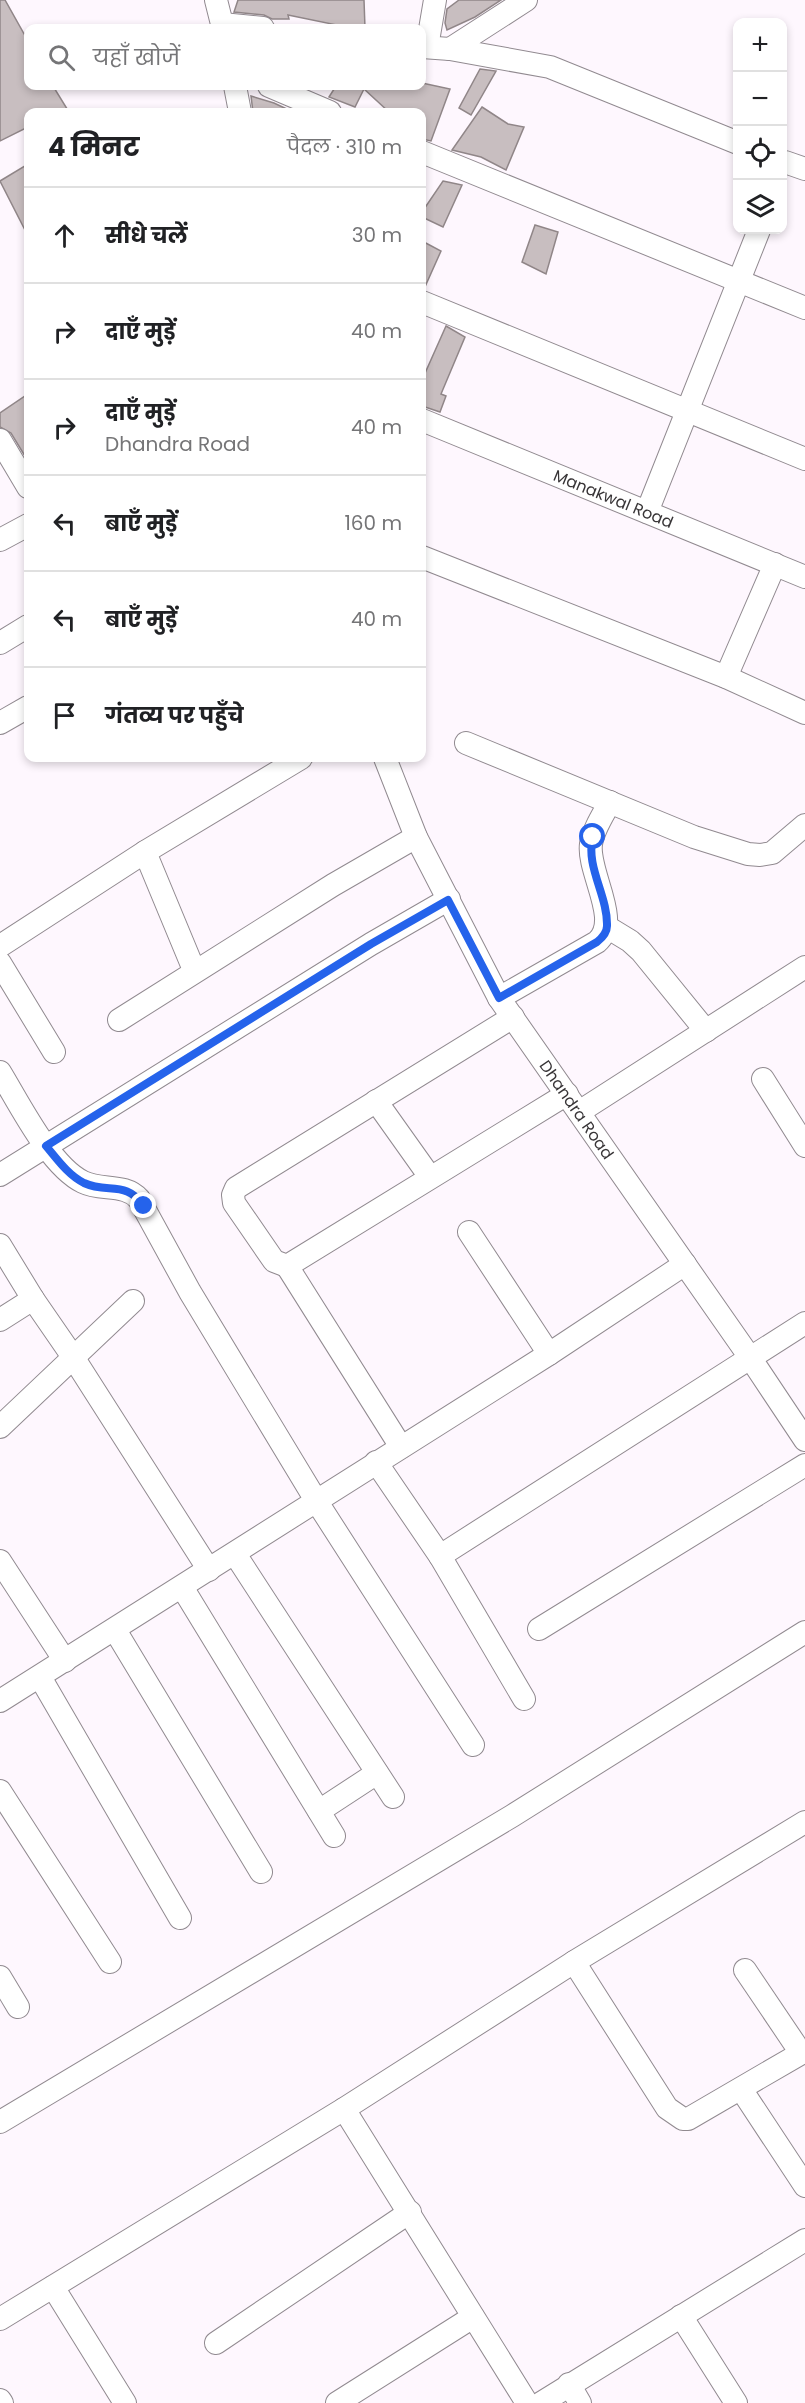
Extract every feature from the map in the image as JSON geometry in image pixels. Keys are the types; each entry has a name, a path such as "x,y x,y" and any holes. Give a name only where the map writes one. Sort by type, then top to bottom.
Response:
{"street":[{"path":"216,0 222,24"},
{"path":"426,38 435,0"},
{"path":"450,49 526,0"},
{"path":"426,47 450,49 550,67 733,141"},
{"path":"236,90 239,108"},
{"path":"278,90 321,108"},
{"path":"426,154 805,308"},
{"path":"647,512 757,234"},
{"path":"426,304 805,459"},
{"name":"Manakwal Road","path":"426,422 805,577"},
{"path":"0,440 24,480"},
{"path":"0,540 24,527"},
{"path":"426,559 726,677 805,713"},
{"path":"726,677 775,564"},
{"path":"0,643 24,628"},
{"path":"0,723 24,709"},
{"path":"466,743 694,837 754,855 772,853 805,825"},
{"path":"0,946 145,852 294,762"},
{"name":"Dhandra Road","path":"386,762 416,837 499,998 805,1440"},
{"path":"499,998 603,937 607,927 591,846 610,802"},
{"path":"119,1020 194,970 416,837"},
{"path":"145,852 194,970"},
{"path":"0,1175 371,944 448,900"},
{"path":"607,927 630,940 641,951 706,1031"},
{"path":"0,963 54,1052"},
{"path":"287,1266 430,1177 706,1031 805,967"},
{"path":"401,1447 287,1266 274,1261 234,1203 234,1192 513,1017"},
{"path":"0,1072 46,1146 65,1168 84,1183 97,1187 127,1190 139,1199 190,1292 317,1502 473,1745"},
{"path":"763,1079 805,1146"},
{"path":"376,1101 430,1177"},
{"path":"469,1232 549,1354"},
{"path":"0,1245 209,1570"},
{"path":"0,1701 549,1354 685,1264"},
{"path":"0,1320 33,1299"},
{"path":"0,1427 133,1301"},
{"path":"440,1556 805,1323"},
{"path":"376,1462 440,1556 524,1699"},
{"path":"539,1629 805,1465"},
{"path":"235,1554 393,1797"},
{"path":"0,1561 65,1661"},
{"path":"182,1587 334,1836"},
{"path":"115,1630 261,1872"},
{"path":"0,2122 512,1816 805,1632"},
{"path":"40,1677 180,1918"},
{"path":"319,1811 377,1773"},
{"path":"0,1791 110,1962"},
{"path":"0,2319 344,2109 574,1962 805,1822"},
{"path":"574,1962 667,2108 677,2116 688,2118 803,2052 745,1970"},
{"path":"0,1977 18,2007"},
{"path":"741,2089 803,2180"},
{"path":"344,2109 527,2403"},
{"path":"216,2343 410,2212"},
{"path":"541,2403 575,2393 681,2316 804,2243"},
{"path":"53,2287 125,2403"},
{"path":"337,2403 472,2316"},
{"path":"681,2316 736,2403"}],"building":[{"path":"0,0 5,0 24,34 24,90 55,90 67,108 24,108 24,129 0,141"},
{"path":"238,0 364,0 365,24 332,24 288,15 289,19 272,19 264,15 234,12"},
{"path":"459,0 501,0 475,17 447,30 445,23 447,9"},
{"path":"480,69 496,71 471,115 459,108"},
{"path":"426,84 450,89 431,141 426,140 426,108 385,108 365,90 426,90"},
{"path":"333,90 364,90 355,107 329,97"},
{"path":"251,96 285,108 252,108"},
{"path":"482,107 508,124 524,127 506,170 481,157 452,150"},
{"path":"24,166 24,228 0,181"},
{"path":"443,181 462,185 443,227 426,219 426,206"},
{"path":"535,225 558,232 546,274 522,262"},
{"path":"426,243 441,251 426,285"},
{"path":"446,326 465,337 441,394 446,396 440,412 426,407 426,371"},
{"path":"24,397 24,454 11,433 0,427 0,413"}],"route":[{"path":"144,1206 134,1193 127,1190 97,1187 84,1183 65,1168 46,1146 371,944 448,900 499,998 603,937 607,927 591,852 593,837"}]}
